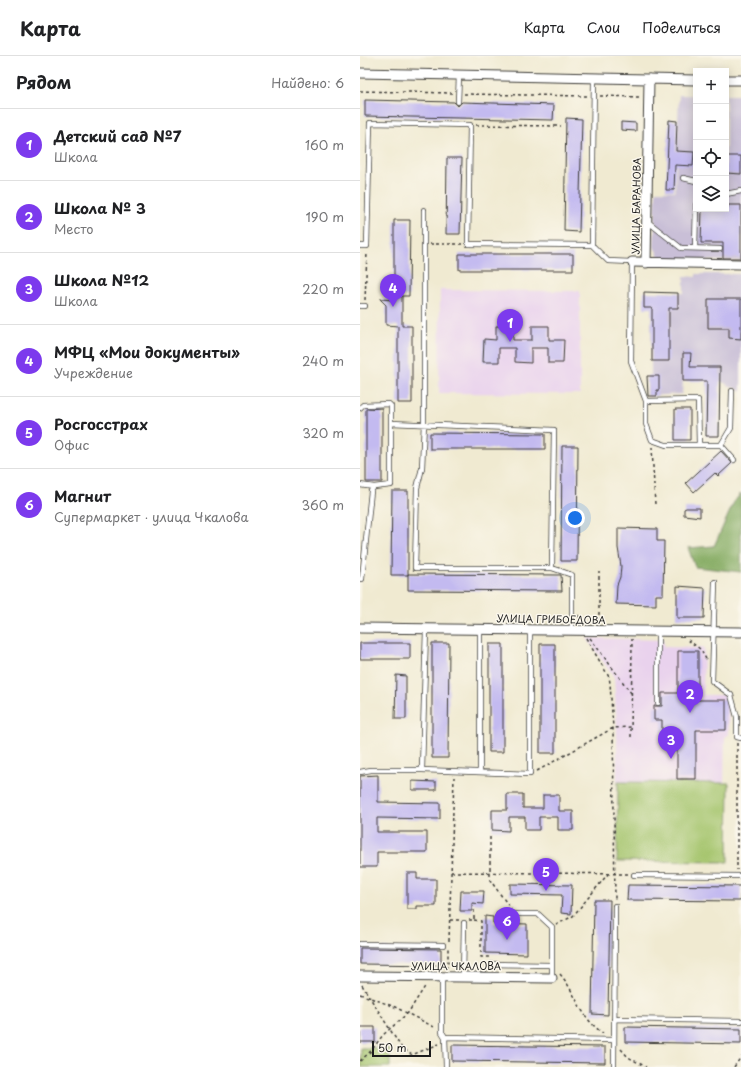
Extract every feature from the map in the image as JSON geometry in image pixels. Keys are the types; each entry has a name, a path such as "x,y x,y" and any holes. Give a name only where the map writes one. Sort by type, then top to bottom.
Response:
{"street":[{"path":"360,73 693,80"},
{"name":"УЛИЦА БАРАНОВА","path":"649,79 646,263 741,264"},
{"path":"729,80 741,80"},
{"path":"632,262 646,263"},
{"name":"УЛИЦА ГРИБОЕДОВА","path":"360,628 572,630 586,633 741,632"},
{"name":"УЛИЦА ЧКАЛОВА","path":"360,976 552,978"}],"lane":[{"path":"458,102 459,75"},
{"path":"592,246 594,78"},
{"path":"458,118 458,125"},
{"path":"360,246 367,246 370,123 470,125 468,244 592,246 608,261 632,262 632,361 646,401 646,424 652,440 666,445 721,445 734,460"},
{"path":"683,178 693,180"},
{"path":"729,193 741,191"},
{"path":"424,210 424,423 422,468 417,488 415,568 552,568 572,575 572,630"},
{"path":"695,248 696,212"},
{"path":"647,220 681,248 720,249"},
{"path":"721,445 731,428 732,391"},
{"path":"646,401 698,400 699,445"},
{"path":"360,408 363,405 389,404 391,406 391,485 374,487 360,485"},
{"path":"391,423 424,423 554,430 552,568"},
{"path":"360,579 362,579 371,491 374,487"},
{"path":"715,582 712,681 731,695 737,717 739,738"},
{"path":"422,770 426,629"},
{"path":"480,629 480,772"},
{"path":"360,772 371,770 422,770 530,774 530,630"},
{"path":"658,632 658,703"},
{"path":"634,875 739,876"},
{"path":"614,1067 615,906"},
{"path":"499,914 538,914 552,927 552,978"},
{"path":"462,977 464,923"},
{"path":"360,944 443,945"},
{"path":"492,964 552,965"},
{"path":"442,977 442,1032 445,1039 446,1067"},
{"path":"614,1019 741,1021"},
{"path":"445,1039 614,1040"}],"path":[{"path":"360,91 648,97"},
{"path":"470,125 561,126"},
{"path":"424,244 468,244"},
{"path":"362,306 367,246"},
{"path":"652,440 655,505"},
{"path":"599,572 599,625"},
{"path":"586,633 631,692"},
{"path":"586,633 609,677 613,728 615,906"},
{"path":"631,737 632,636"},
{"path":"530,774 613,728 631,727"},
{"path":"739,738 739,876"},
{"path":"442,977 448,964 455,771"},
{"path":"490,837 490,880 515,914"},
{"path":"452,872 490,871 634,875"},
{"path":"552,927 573,916 608,874"},
{"path":"474,920 481,921 481,957 492,957 492,964"},
{"path":"552,965 568,984 585,1016 593,1026 614,1040 628,1057 646,1067"},
{"path":"360,1061 371,1051 383,1035 408,1013 431,977"},
{"path":"360,981 368,997 389,1030 401,1047 412,1055 445,1039"},
{"path":"360,994 408,1013 442,1032"},
{"path":"734,1067 741,1057"}],"shaded area":[{"path":"679,95 693,95 693,212 729,212 729,95 741,95 741,261 661,260 654,247 656,191 675,191"},
{"path":"696,274 741,274 741,391 720,381 683,381 682,394 647,396 647,376 651,375 651,308 644,308 644,292 684,293 684,276 696,277"},
{"path":"440,290 580,291 580,394 439,393"},
{"path":"587,638 663,640 664,647 704,648 703,695 726,695 728,700 729,735 725,736 724,783 729,783 728,862 617,861 617,728 614,678"}],"green space":[{"path":"741,493 741,572 695,567 688,548 714,546 734,502"},
{"path":"618,782 729,783 728,862 617,861"},
{"path":"361,1048 390,1048 390,1067 361,1067"}],"building":[{"path":"365,100 454,102 458,106 462,102 554,105 553,120 365,116"},
{"path":"566,118 582,119 579,232 564,231"},
{"path":"669,120 677,121 676,151 693,152 693,166 675,165 674,190 666,190"},
{"path":"621,122 636,123 636,131 621,130"},
{"path":"729,156 741,156 741,174 729,173"},
{"path":"447,158 462,158 460,234 446,234"},
{"path":"729,205 741,205 741,258 723,258 723,243 701,243 702,212 729,212"},
{"path":"394,220 410,220 409,296 402,296 402,326 412,326 412,403 398,403 398,326 386,325 386,305 380,299 394,300"},
{"path":"459,254 573,254 573,270 459,270"},
{"path":"644,292 678,293 678,308 669,308 669,361 652,361 652,308 644,308"},
{"path":"708,299 741,299 741,339 729,338 729,328 708,328"},
{"path":"496,326 513,326 513,340 532,340 532,326 549,326 549,340 564,340 563,363 548,363 548,348 531,348 531,363 515,362 515,348 499,348 499,362 483,362 484,339 496,340"},
{"path":"683,353 691,353 690,367 720,367 719,436 706,436 707,381 683,381"},
{"path":"647,376 659,376 659,390 657,390 657,396 648,396"},
{"path":"382,408 382,482 366,482 366,409"},
{"path":"675,409 690,409 690,440 675,440"},
{"path":"430,433 545,434 545,449 430,449"},
{"path":"562,446 578,446 577,561 561,561"},
{"path":"721,451 732,463 718,476 715,473 694,492 686,483"},
{"path":"392,491 408,491 408,575 391,575"},
{"path":"700,508 700,517 684,515 684,509"},
{"path":"618,528 657,529 657,541 664,541 663,595 656,595 656,605 616,604 617,585 620,577 621,566 618,548"},
{"path":"408,574 561,575 562,591 408,590"},
{"path":"677,586 705,588 704,618 677,618"},
{"path":"360,643 410,643 410,659 360,659"},
{"path":"432,643 449,643 448,758 432,758"},
{"path":"489,644 503,644 503,752 489,752"},
{"path":"540,644 555,644 555,753 540,753"},
{"path":"678,651 698,651 698,700 726,700 726,730 696,730 696,779 677,779 677,735 662,735 662,720 654,720 654,706 662,706 662,693 678,693"},
{"path":"396,675 406,676 406,719 395,719"},
{"path":"378,775 378,802 440,803 440,819 377,818 377,832 427,832 427,852 377,852 377,867 360,867 360,776"},
{"path":"412,781 436,782 436,790 412,790"},
{"path":"507,794 523,794 523,808 543,808 543,795 559,795 559,811 573,811 573,830 558,830 558,817 539,817 539,830 525,830 525,817 509,817 509,831 492,830 492,810 507,810"},
{"path":"407,873 417,873 417,879 436,879 436,906 417,906 417,909 407,909"},
{"path":"510,884 572,885 571,914 561,913 562,895 510,894"},
{"path":"628,885 741,886 740,901 627,900"},
{"path":"461,891 484,891 483,904 472,903 472,911 460,911"},
{"path":"594,900 610,900 608,1015 592,1014"},
{"path":"485,916 493,917 493,923 527,924 527,954 485,953"},
{"path":"360,948 441,949 441,965 360,964"},
{"path":"360,1027 375,1027 375,1042 360,1042"},
{"path":"625,1027 741,1029 741,1044 625,1042"},
{"path":"452,1045 605,1047 605,1063 452,1061"}],"place":[{"name":"МФЦ «Мои документы»","path":"393,307"},
{"name":"Детский сад №7","path":"510,342"},
{"name":"Школа № 3","path":"690,713"},
{"name":"Школа №12","path":"671,759"},
{"name":"Росгосстрах","path":"546,891"},
{"name":"Магнит","path":"507,940"}]}
